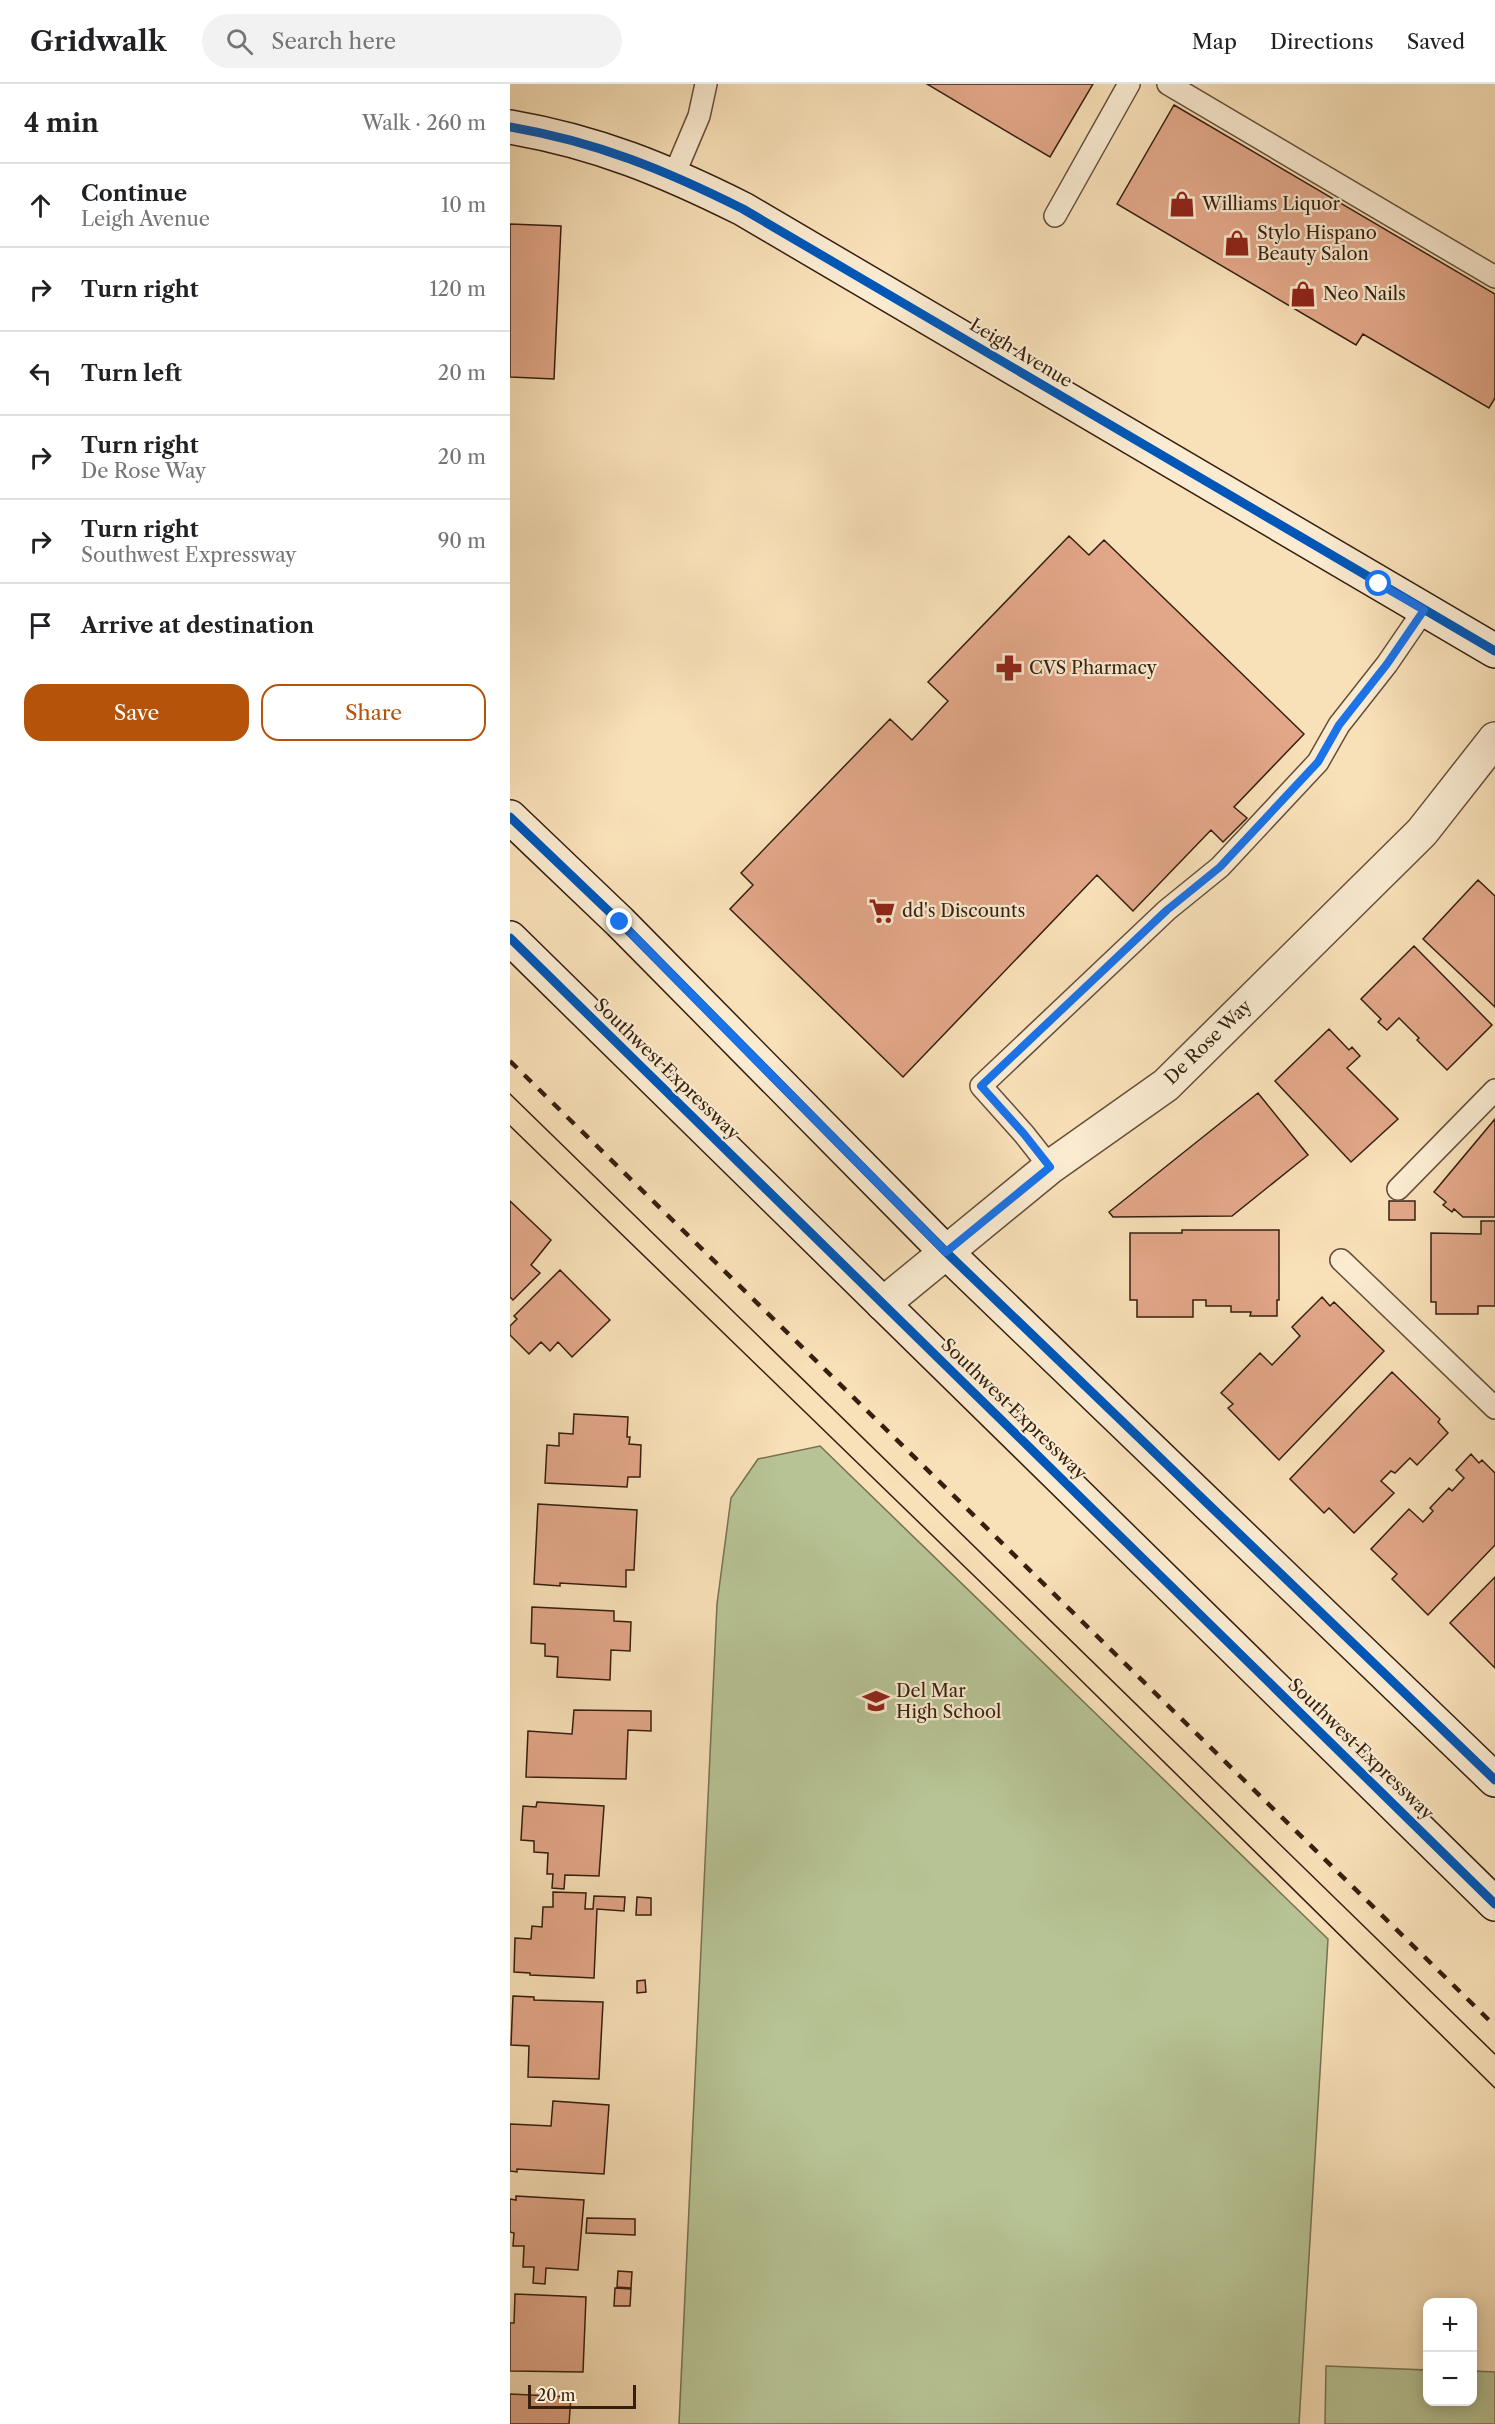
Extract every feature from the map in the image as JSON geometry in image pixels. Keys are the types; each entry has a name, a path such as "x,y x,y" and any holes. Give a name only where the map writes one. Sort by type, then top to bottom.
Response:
{"main road":[{"name":"Leigh Avenue","path":"510,127 588,144 636,159 743,208 1495,651"},
{"name":"De Rose Way","path":"883,1304 1050,1167 1166,1085 1422,832 1495,739"},
{"path":"510,817 620,922 946,1252 1495,1780"},
{"name":"Southwest Expressway","path":"510,938 1495,1904"}],"lane":[{"path":"674,175 699,116 706,84"},
{"path":"1055,216 1129,84"},
{"path":"1168,84 1495,277"},
{"path":"1050,1167 981,1086 1167,910 1220,867 1310,771 1318,762 1339,725 1387,664 1424,610"},
{"path":"1398,1189 1495,1090"},
{"path":"1341,1260 1495,1408"}],"green space":[{"name":"Del Mar High School","path":"820,1446 1328,1939 1299,2424 679,2424 717,1604 731,1498 758,1459"},
{"path":"1326,2366 1423,2370 1423,2406 1477,2406 1477,2371 1495,2372 1495,2424 1325,2424"}],"building":[{"path":"927,84 1093,84 1050,157"},
{"path":"1174,105 1495,294 1495,398 1489,408 1363,334 1356,345 1117,204"},
{"path":"510,224 561,226 554,379 510,377"},
{"path":"1069,536 1089,555 1104,540 1304,734 1234,807 1247,818 1223,842 1211,830 1133,911 1097,875 903,1077 730,909 753,885 741,873 890,719 912,740 948,701 928,682"},
{"path":"1478,880 1495,896 1495,1007 1423,939"},
{"path":"1414,946 1492,1025 1447,1070 1399,1018 1387,1030 1378,1022 1381,1019 1361,999"},
{"path":"1329,1029 1349,1050 1352,1047 1360,1056 1347,1068 1398,1119 1351,1162 1275,1081"},
{"path":"1258,1093 1308,1155 1232,1216 1113,1217 1109,1212"},
{"path":"1495,1119 1495,1217 1463,1217 1454,1209 1452,1212 1443,1205 1446,1202 1434,1192"},
{"path":"510,1201 551,1240 531,1265 540,1273 513,1300 510,1297"},
{"path":"1389,1201 1415,1201 1415,1220 1389,1220"},
{"path":"1481,1221 1495,1221 1495,1306 1478,1306 1478,1314 1436,1314 1436,1302 1431,1302 1431,1233 1481,1234"},
{"path":"1182,1230 1279,1230 1277,1316 1250,1316 1251,1312 1231,1312 1231,1306 1206,1306 1206,1300 1193,1300 1193,1317 1137,1317 1137,1300 1130,1300 1130,1233 1182,1233"},
{"path":"560,1270 610,1320 572,1357 558,1342 550,1351 541,1342 529,1354 510,1335 510,1326 517,1319 514,1316"},
{"path":"1322,1297 1330,1306 1334,1302 1384,1351 1279,1460 1228,1408 1233,1404 1221,1393 1260,1353 1272,1365 1300,1336 1292,1327"},
{"path":"1392,1372 1440,1419 1438,1422 1448,1433 1417,1465 1410,1458 1395,1473 1391,1471 1381,1481 1394,1493 1354,1533 1329,1508 1324,1513 1290,1479"},
{"path":"574,1414 628,1417 629,1444 641,1445 640,1477 628,1477 627,1487 545,1483 547,1445 559,1446 559,1433 573,1434"},
{"path":"1471,1454 1479,1463 1482,1460 1495,1473 1495,1545 1428,1615 1392,1579 1397,1574 1371,1549 1409,1509 1423,1522 1433,1511 1430,1508 1449,1488 1452,1491 1464,1478 1456,1470"},
{"path":"538,1504 637,1510 634,1570 626,1570 626,1587 560,1583 560,1586 534,1584"},
{"path":"1495,1577 1495,1668 1450,1623"},
{"path":"532,1607 614,1611 614,1621 631,1622 630,1651 611,1650 610,1680 557,1677 558,1657 545,1656 545,1644 531,1643"},
{"path":"574,1710 651,1711 651,1731 628,1730 626,1779 526,1777 528,1731 572,1734"},
{"path":"537,1802 604,1806 599,1876 565,1875 564,1889 552,1888 553,1874 547,1874 548,1853 534,1852 534,1841 521,1840 523,1806 536,1807"},
{"path":"553,1892 586,1893 585,1909 593,1909 594,1896 625,1897 624,1911 597,1909 594,1978 514,1972 515,1938 531,1939 532,1926 542,1927 543,1907 553,1907"},
{"path":"637,1897 651,1898 651,1915 636,1915"},
{"path":"645,1980 646,1992 637,1993 637,1981"},
{"path":"513,1996 534,1997 534,2000 603,2002 599,2079 528,2077 529,2046 511,2045"},
{"path":"553,2101 609,2105 604,2174 517,2169 517,2172 510,2171 510,2124 551,2126"},
{"path":"516,2196 584,2200 578,2270 546,2268 545,2284 533,2283 534,2267 523,2267 524,2246 513,2246 514,2233 510,2232 510,2199 516,2200"},
{"path":"587,2218 635,2219 635,2235 586,2233"},
{"path":"618,2271 632,2272 631,2288 617,2287"},
{"path":"615,2288 631,2289 630,2306 614,2306"},
{"path":"515,2294 586,2297 583,2372 510,2371 510,2323 514,2323"},
{"path":"510,2394 571,2397 569,2424 510,2424"}],"tram line":[{"path":"510,1094 1495,2054"},
{"path":"510,1126 1033,1633 1495,2088"}],"railway":[{"path":"510,1061 1495,2026"}],"cycle path":[{"path":"510,127 542,133 630,159 743,209 1495,651"},
{"path":"510,817 620,922 946,1252 1495,1780"},
{"path":"510,938 1495,1904"}],"place":[{"name":"Williams Liquor","path":"1182,204"},
{"name":"Stylo Hispano Beauty Salon","path":"1237,243"},
{"name":"Neo Nails","path":"1303,294"},
{"name":"CVS Pharmacy","path":"1009,668"},
{"name":"dd's Discounts","path":"882,911"},
{"name":"Del Mar High School","path":"876,1701"}],"route":[{"path":"620,922 946,1252 1050,1167 981,1086 1167,910 1220,867 1318,762 1339,725 1387,664 1424,610 1379,584"}]}
